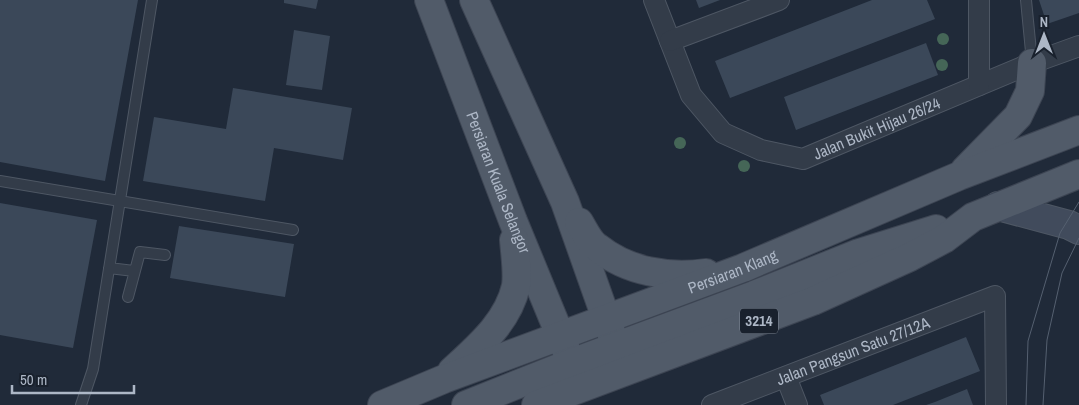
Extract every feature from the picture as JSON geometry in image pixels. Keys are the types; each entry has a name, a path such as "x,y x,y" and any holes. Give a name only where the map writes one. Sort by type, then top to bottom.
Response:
{"main road":[{"name":"Persiaran Kuala Selangor","path":"429,0 513,221 571,363"},
{"path":"474,0 565,202 616,346"},
{"path":"959,176 1018,116 1030,91 1032,63"},
{"name":"Persiaran Klang","path":"382,405 444,379 743,268 959,176 1079,130"},
{"name":"3214","path":"536,405 813,301 910,257 944,239 973,217 1079,174"},
{"path":"565,202 595,246 626,264 654,273 687,276 743,268"},
{"path":"998,206 1069,225 1079,230"},
{"path":"466,405 571,363 754,295 858,253 973,217"},
{"path":"444,379 487,338 507,311 516,284 513,221"}],"street":[{"name":"Jalan Bukit Hijau 26/24","path":"654,0 691,95 723,133 761,150 803,159 1032,63 1079,46"},
{"path":"670,41 779,0"},
{"path":"979,0 979,85"},
{"name":"Jalan Pangsun Satu 27/12A","path":"712,405 995,296 996,405"},
{"path":"786,376 797,405"}],"lane":[{"path":"81,405 93,369 152,0"},
{"path":"1026,0 1032,63"},
{"path":"0,181 293,230"},
{"path":"128,297 140,252 164,255"},
{"path":"109,268 134,271"}],"building":[{"path":"0,0 138,0 105,181 0,162"},
{"path":"284,0 318,0 316,9 284,3"},
{"path":"696,0 720,0 699,8"},
{"path":"872,0 927,0 935,19 730,98 715,61"},
{"path":"1039,0 1079,0 1079,13 1047,24"},
{"path":"294,30 330,36 322,90 286,85"},
{"path":"926,43 938,75 796,130 784,97"},
{"path":"233,88 352,108 343,160 274,148 265,201 143,181 154,117 226,129"},
{"path":"0,203 97,220 73,348 0,335"},
{"path":"179,226 294,244 285,297 170,278"},
{"path":"966,337 980,371 893,405 824,405 820,395"},
{"path":"967,389 973,405 926,405 935,402"}],"tram line":[{"path":"1026,405 1028,341 1060,233 1079,202"},
{"path":"1043,405 1047,340 1062,273 1079,238"}]}
